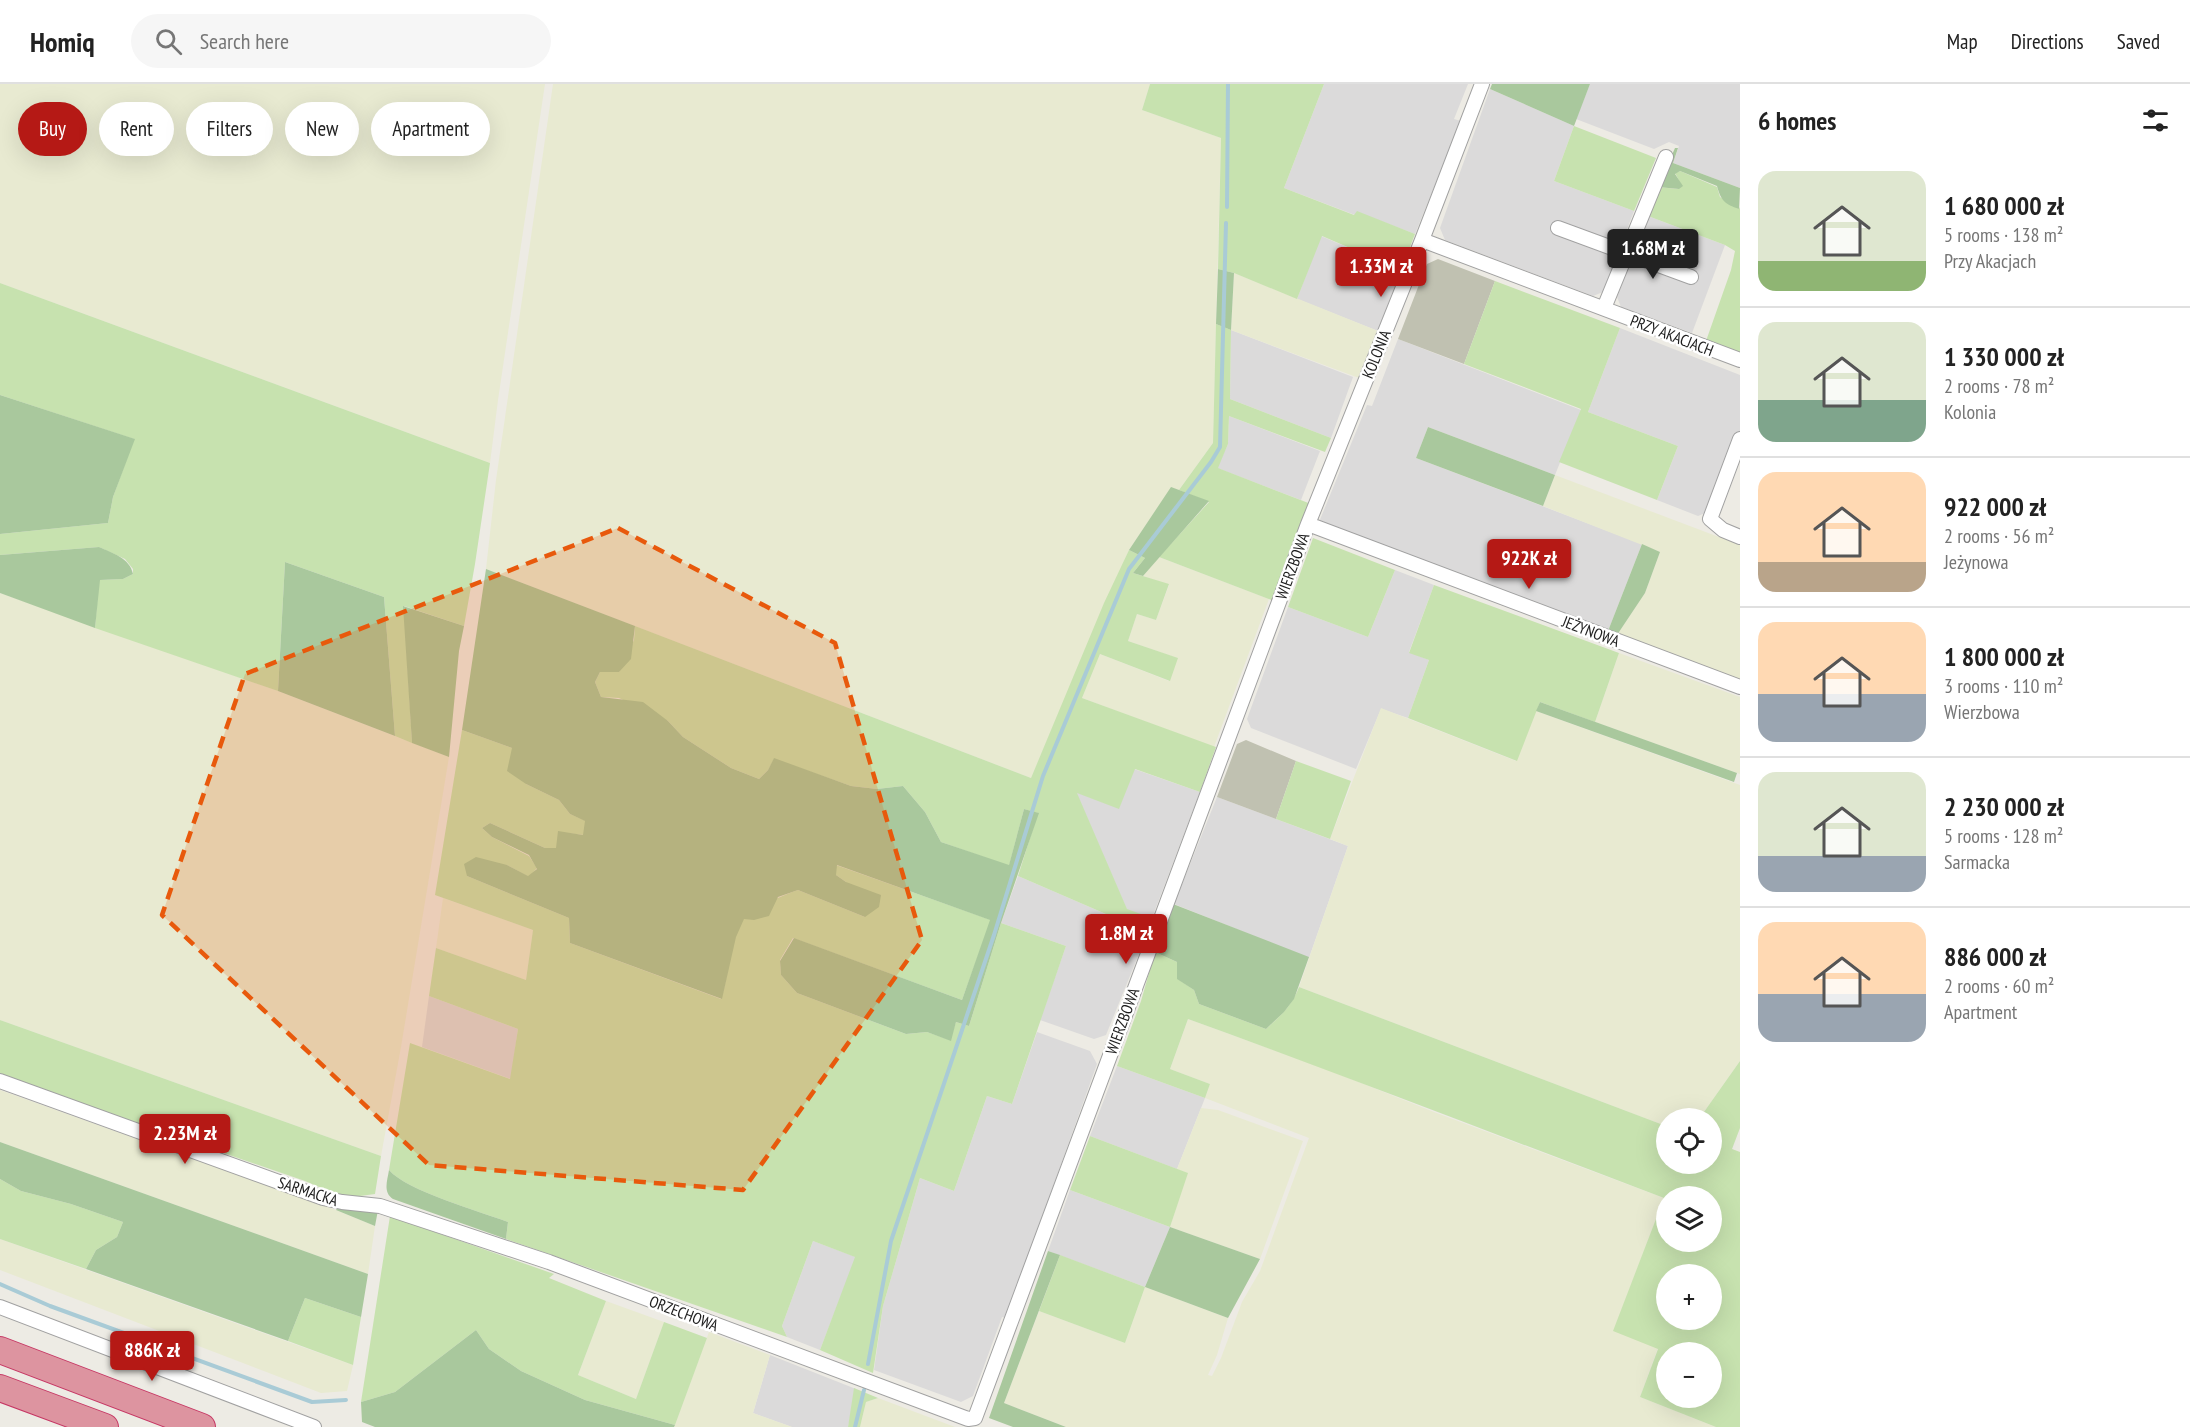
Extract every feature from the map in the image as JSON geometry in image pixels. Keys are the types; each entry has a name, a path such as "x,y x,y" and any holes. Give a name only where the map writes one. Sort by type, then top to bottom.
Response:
{"highway":[{"path":"0,1350 202,1427"},
{"path":"0,1388 105,1427"}],"street":[{"name":"KOLONIA","path":"1308,524 1482,84"},
{"path":"1604,308 1666,157"},
{"path":"1558,228 1691,278"},
{"name":"PRZY AKACJACH","path":"1422,240 1740,360"},
{"path":"1740,439 1710,519 1723,530 1740,537"},
{"name":"JEŻYNOWA","path":"1308,524 1740,687"},
{"name":"WIERZBOWA","path":"979,1423 1308,524"},
{"name":"SARMACKA","path":"0,1082 323,1198 380,1206"},
{"name":"ORZECHOWA","path":"380,1206 549,1262 979,1423"},
{"path":"0,1307 314,1427"}],"highlighted area":[{"path":"618,528 835,643 922,940 743,1190 429,1165 162,915 245,674"}],"shaded area":[{"path":"0,84 545,84 490,463 0,283"},
{"path":"553,84 1150,84 1142,110 1221,138 1213,443 1179,490 1171,488 1129,550 1031,778 486,569 496,480"},
{"path":"1324,84 1468,84 1454,119 1461,121 1415,234 1357,212 1355,215 1284,188"},
{"path":"1590,84 1740,84 1740,188 1673,163 1679,146 1669,142 1654,149 1576,119"},
{"path":"1490,89 1574,126 1554,181 1634,211 1603,292 1593,296 1445,240 1440,228"},
{"path":"1648,216 1725,245 1692,333 1621,307 1617,297"},
{"path":"1321,236 1401,270 1378,331 1297,299"},
{"path":"1438,259 1495,281 1464,364 1398,339 1427,264"},
{"path":"1234,273 1378,331 1359,378 1231,330"},
{"path":"1620,328 1740,375 1740,433 1710,511 1698,516 1657,500 1678,446 1588,412"},
{"path":"1231,330 1353,377 1331,438 1230,399"},
{"path":"1398,339 1581,410 1555,475 1428,427 1416,458 1642,544 1608,631 1319,522 1367,405 1372,406"},
{"path":"1229,416 1320,451 1301,500 1217,468 1228,444"},
{"path":"1555,475 1740,545 1740,683 1617,635 1645,593 1660,552 1543,506"},
{"path":"1159,557 1269,599 1214,747 1082,698 1100,654 1169,681 1177,658 1128,641 1137,614 1156,620 1169,585 1143,576"},
{"path":"1395,570 1434,585 1409,652 1429,660 1408,718 1381,709 1356,769 1251,728 1247,719 1288,607 1368,637"},
{"path":"0,593 278,691 449,757 381,1156 0,1020"},
{"path":"1619,653 1740,697 1740,774 1595,722"},
{"path":"1381,708 1516,761 1536,711 1740,785 1740,1061 1707,1108 1656,1108 1656,1122 1299,987 1348,846 1330,839"},
{"path":"1246,740 1296,761 1276,819 1217,797 1237,744"},
{"path":"1134,769 1200,792 1152,918 1127,910 1076,792 1119,808"},
{"path":"1217,797 1348,846 1309,958 1174,904"},
{"path":"1018,876 1136,927 1145,939 1106,1035 1094,1039 1040,1020 1066,946 1001,923"},
{"path":"443,898 533,930 526,980 436,948"},
{"path":"429,996 518,1029 511,1079 422,1047"},
{"path":"1188,1019 1656,1195 1656,1219 1614,1330 1656,1347 1656,1353 1640,1397 1656,1403 1656,1408 1668,1408 1716,1427 1066,1427 1004,1403 1039,1311 1125,1343 1145,1287 1228,1318 1217,1355 1208,1375 1212,1376 1221,1358 1242,1302 1260,1271 1309,1138 1205,1098 1210,1084 1170,1069"},
{"path":"1037,1032 1090,1051 1097,1064 1006,1318 1002,1317 973,1396 961,1402 874,1370 883,1306 920,1178 954,1191 987,1096 1012,1104"},
{"path":"1117,1066 1205,1098 1177,1169 1090,1136"},
{"path":"0,1090 375,1226 368,1274 0,1142"},
{"path":"1201,1108 1218,1110 1303,1141 1260,1259 1170,1227 1187,1173 1177,1169"},
{"path":"1070,1190 1170,1227 1145,1287 1048,1251"},
{"path":"0,1239 353,1365 347,1391 321,1393 0,1270"},
{"path":"813,1241 856,1257 820,1350 787,1337 782,1326"},
{"path":"606,1301 664,1322 636,1399 578,1375"},
{"path":"709,1332 770,1355 753,1413 792,1427 674,1427"},
{"path":"770,1355 856,1389 848,1427 792,1427 753,1413"},
{"path":"878,1398 955,1427 860,1427 866,1402"}],"green space":[{"path":"1150,84 1324,84 1284,188 1354,215 1357,211 1415,234 1401,270 1322,236 1297,299 1234,273 1218,269 1221,138 1142,110"},
{"path":"1492,84 1590,84 1574,126 1490,89"},
{"path":"1574,126 1656,158 1634,211 1554,181"},
{"path":"1675,148 1678,148 1673,163 1740,188 1739,209 1724,201 1717,186 1680,171 1675,174 1683,186 1679,189 1658,187"},
{"path":"1680,171 1717,187 1720,197 1739,209 1740,207 1740,354 1706,341 1731,270 1735,251 1725,245 1648,216 1658,187 1678,189 1682,186 1675,173"},
{"path":"1218,269 1234,273 1231,330 1216,324"},
{"path":"1495,281 1620,328 1588,412 1678,446 1657,500 1559,462 1581,409 1464,364"},
{"path":"0,283 490,463 464,626 404,606 412,743 395,736 384,597 285,562 278,691 95,628 99,580 123,579 133,574 133,569 125,559 99,547 0,555 0,534 108,523 113,497 134,439 0,395"},
{"path":"1216,324 1231,330 1230,399 1331,438 1325,452 1229,416 1228,444 1218,468 1311,504 1274,601 1159,557 1209,502 1179,490 1213,443"},
{"path":"0,395 135,439 113,497 108,523 0,534"},
{"path":"1428,427 1555,475 1543,506 1416,458"},
{"path":"1171,487 1209,501 1143,576 1133,573 1145,558 1129,550"},
{"path":"1313,538 1395,570 1368,637 1288,607"},
{"path":"1642,544 1660,552 1645,593 1617,635 1608,631"},
{"path":"99,547 124,560 133,574 123,579 100,580 95,628 0,593 0,555"},
{"path":"1129,550 1145,558 1133,573 1169,584 1156,620 1137,614 1128,641 1178,658 1170,681 1100,654 1082,698 1216,747 1200,792 1135,769 1119,809 1077,793 1127,909 1152,918 1145,939 1136,927 1018,876 1038,813 1024,809 1009,866 941,842 925,812 903,786 877,789 851,786 774,759 759,779 731,768 683,737 668,721 619,698 601,697 595,682 600,672 619,672 634,640 635,626 1031,778 1104,603"},
{"path":"285,562 384,597 395,736 278,691"},
{"path":"486,569 635,626 631,659 619,672 600,672 595,682 601,697 643,702 668,721 683,737 731,768 759,779 768,770 774,758 851,786 877,789 903,786 925,812 941,842 1009,865 1024,809 1039,813 969,1026 956,1022 951,1041 927,1032 906,1034 797,993 781,975 780,961 794,938 962,1000 990,920 837,865 836,875 846,882 881,895 879,907 865,917 798,890 778,897 769,916 754,920 744,919 736,937 722,999 570,943 569,918 467,876 464,864 476,857 507,865 528,876 537,869 529,855 492,837 482,828 490,823 545,848 556,848 558,831 583,835 585,821 570,814 559,800 526,784 507,771 512,748 462,730"},
{"path":"1434,585 1619,653 1595,722 1540,702 1517,761 1408,718 1429,660 1409,653"},
{"path":"403,606 464,626 459,651 449,757 412,743"},
{"path":"1540,702 1737,773 1734,782 1536,711"},
{"path":"462,730 512,748 526,784 559,800 570,814 586,821 584,835 566,833 557,848 545,848 490,823 482,828 492,837 529,856 537,868 529,877 507,865 467,876 569,918 570,943 721,999 736,934 744,918 762,906 798,890 865,917 846,882 836,875 836,865 991,920 962,1000 793,938 780,960 781,975 797,993 906,1034 927,1032 950,1040 956,1022 969,1026 1001,923 1066,946 1012,1104 987,1096 954,1191 920,1178 883,1306 873,1373 820,1350 855,1257 813,1241 782,1326 787,1337 506,1239 508,1222 427,1193 398,1178 389,1170 410,1043 510,1079 518,1029 429,996 436,948 526,980 533,930 435,895"},
{"path":"1296,761 1351,781 1330,839 1276,819"},
{"path":"1173,904 1309,957 1294,999 1266,1029 1199,1004 1194,990 1177,979 1177,962 1155,952"},
{"path":"1155,952 1177,962 1178,979 1194,990 1199,1004 1266,1029 1289,1005 1299,987 1656,1122 1656,1174 1722,1174 1722,1108 1707,1108 1740,1061 1740,1128 1732,1149 1740,1152 1740,1427 1716,1427 1668,1408 1722,1408 1722,1342 1656,1342 1656,1348 1613,1331 1656,1219 1656,1252 1722,1252 1722,1186 1656,1186 1656,1195 1188,1019 1170,1069 1210,1084 1205,1098 1117,1066 1141,1001"},
{"path":"0,1020 381,1156 375,1194 345,1198 305,1181 0,1076"},
{"path":"1090,1136 1188,1173 1170,1227 1070,1190"},
{"path":"0,1142 368,1274 361,1317 305,1298 288,1341 86,1269 96,1250 117,1237 123,1222 71,1204 21,1191 0,1179"},
{"path":"389,1170 398,1178 427,1193 508,1222 506,1239 393,1199 387,1190"},
{"path":"0,1179 21,1191 71,1204 123,1222 117,1237 96,1250 86,1269 0,1239"},
{"path":"339,1205 378,1210 375,1226 336,1210"},
{"path":"390,1216 554,1274 549,1278 606,1301 578,1375 636,1399 664,1322 707,1338 675,1425 585,1400 521,1371 489,1349 476,1330 395,1392 361,1402"},
{"path":"1170,1227 1260,1259 1228,1318 1145,1287"},
{"path":"1048,1251 1060,1255 1004,1403 1066,1427 1013,1427 989,1418"},
{"path":"1060,1255 1145,1287 1125,1343 1039,1311"},
{"path":"305,1298 361,1317 353,1365 288,1341"},
{"path":"476,1330 489,1349 521,1371 585,1400 675,1425 674,1427 375,1427 362,1422 361,1402 395,1392"},
{"path":"1656,1354 1656,1403 1640,1397"},
{"path":"854,1388 878,1398 866,1402 860,1427 848,1427"}],"waterway":[{"path":"1227,207 1228,84"},
{"path":"868,1364 891,1241 994,935 1043,776 1129,569 1220,447 1226,223"},
{"path":"0,1284 50,1306 312,1402 346,1400"},
{"path":"855,1427 864,1390"}]}
